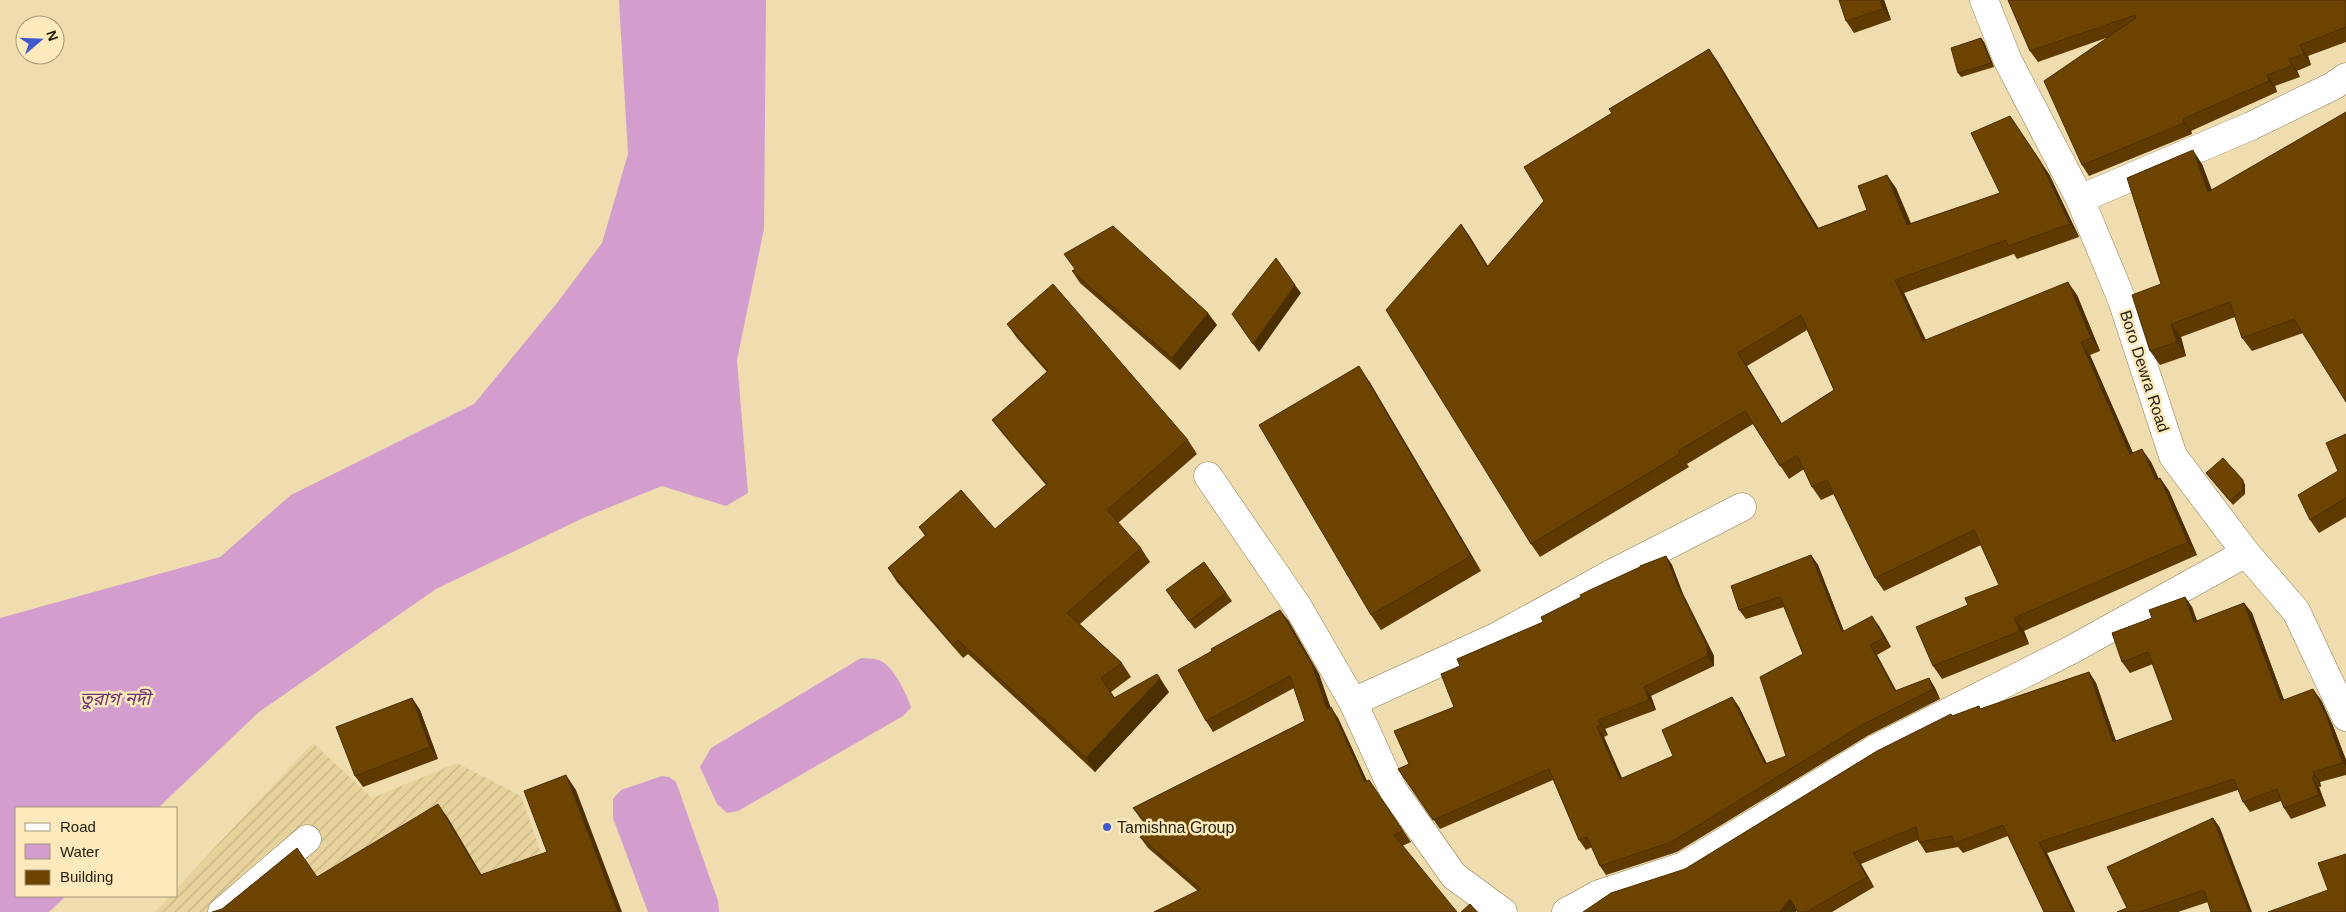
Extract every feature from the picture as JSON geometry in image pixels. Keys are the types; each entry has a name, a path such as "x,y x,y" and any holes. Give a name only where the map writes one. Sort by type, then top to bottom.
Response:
{"street":[{"name":"Boro Dewra Road","path":"1984,0 2008,60 2080,199 2122,300 2172,456 2246,553 2296,611 2346,717"},
{"path":"2080,199 2251,126 2333,86 2346,77"},
{"path":"1208,476 1298,608 1353,702 1393,790 1454,876 1503,912"},
{"path":"1353,702 1496,637 1609,575 1742,507"},
{"path":"1566,912 1599,894 1684,866 1877,748 2071,650 2246,553"},
{"path":"222,912 307,839"}],"shaded area":[{"path":"313,743 372,798 457,763 521,796 562,912 155,912 169,897 178,897 178,887"}],"water":[{"name":"তুরাগ নদী","path":"619,0 766,0 764,229 737,360 748,493 726,506 662,486 583,518 436,589 259,712 159,807 15,807 15,897 65,897 49,912 0,912 0,618 220,557 291,495 474,404 557,303 602,243 628,154"},
{"path":"861,658 876,659 886,664 907,696 911,708 903,716 738,811 727,813 717,804 700,767 711,748"},
{"path":"662,776 669,777 676,782 718,901 719,912 648,912 613,818 613,799 621,790"}],"building":[{"path":"1839,0 1880,0 1883,9 1846,21"},
{"path":"2008,0 2346,0 2346,27 2300,45 2304,54 2289,59 2292,66 2267,75 2269,81 2183,119 2184,123 2082,165 2044,81 2136,18 2135,15 2030,51"},
{"path":"1981,38 1991,63 1958,73 1951,48"},
{"path":"1709,49 1817,229 1867,210 1858,186 1887,175 1907,225 2000,193 1971,133 2010,116 2040,161 2070,224 2008,246 2006,240 1895,280 1923,341 2068,282 2091,338 2081,342 2130,454 2142,449 2156,480 2160,478 2188,542 2014,618 2020,631 1933,666 1916,627 1968,605 1965,598 1999,585 1974,530 1875,578 1827,480 1812,487 1797,455 1780,466 1745,411 1678,451 1680,454 1531,544 1386,310 1461,224 1487,267 1544,201 1524,167 1612,113 1609,109","holes":["1801,315 1834,390 1781,424 1738,353"]},
{"path":"2346,112 2346,402 2294,319 2242,338 2230,302 2171,324 2177,342 2150,351 2132,295 2161,284 2127,178 2193,150 2208,192"},
{"path":"1113,226 1208,313 1172,358 1072,271 1075,269 1064,254"},
{"path":"1276,258 1295,285 1253,344 1232,314"},
{"path":"1053,284 1188,440 1107,510 1141,548 1067,613 1122,663 1101,678 1114,698 1157,674 1160,678 1086,758 958,640 953,645 888,568 926,535 919,527 961,490 995,529 1047,484 992,420 1048,371 1007,324"},
{"path":"1359,366 1471,556 1371,615 1259,425"},
{"path":"2346,434 2346,498 2310,520 2298,495 2338,471 2326,443"},
{"path":"2223,458 2243,480 2243,490 2230,501 2206,473"},
{"path":"1811,555 1842,632 1872,616 1884,638 1870,645 1895,691 1929,678 1933,689 1862,725 1671,842 1600,866 1587,837 1579,840 1549,769 1433,820 1398,769 1409,764 1394,731 1454,707 1441,674 1460,666 1457,659 1543,622 1541,617 1581,597 1580,595 1640,566 1666,556 1677,584 1707,646 1707,656 1644,687 1649,700 1598,720 1601,725 1597,727 1620,779 1673,756 1662,730 1732,697 1765,764 1786,756 1760,677 1803,654 1780,597 1739,610 1731,586"},
{"path":"1204,562 1226,593 1189,621 1166,590"},
{"path":"2185,597 2194,622 2244,603 2281,701 2313,689 2326,715 2343,763 2313,772 2314,776 2312,777 2319,795 2284,808 2277,789 2243,802 2234,779 2039,842 2073,912 2044,912 2003,825 1955,843 1952,836 1919,842 1916,827 1853,853 1867,877 1806,912 1798,912 1790,899 1779,912 1583,912 1611,893 1685,869 1877,751 1951,714 1952,716 1979,706 1980,709 2089,672 2113,742 2173,720 2148,652 2122,662 2112,633 2152,618 2149,610"},
{"path":"1280,610 1312,664 1327,709 1331,707 1365,782 1369,780 1403,831 1394,835 1457,912 1154,912 1201,889 1140,837 1151,829 1133,808 1305,721 1290,676 1206,721 1178,670"},
{"path":"412,698 430,747 355,776 336,727"},
{"path":"566,775 618,912 212,912 222,909 297,848 317,877 438,804 480,875 547,852 524,791"},
{"path":"2213,818 2249,912 2211,912 2204,890 2140,912 2117,912 2127,908 2107,867"},
{"path":"2346,854 2346,912 2268,912 2328,890 2318,863"},
{"path":"1470,904 1477,912 1461,912"}],"place":[{"name":"Tamishna Group","path":"1107,827"}]}
